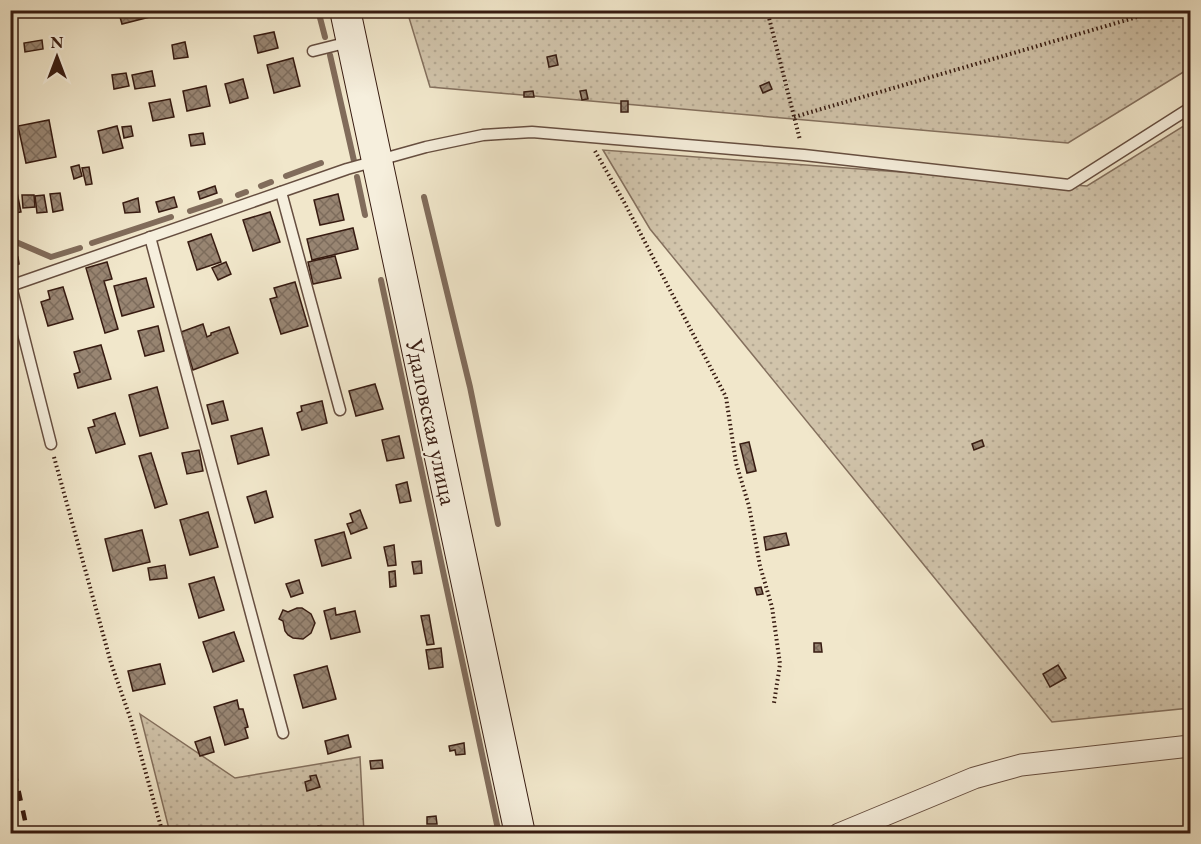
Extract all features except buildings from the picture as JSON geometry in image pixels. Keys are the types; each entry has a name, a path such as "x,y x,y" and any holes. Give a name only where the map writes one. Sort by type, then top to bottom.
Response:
{"main road":[{"name":"Удаловская улица","path":"345,10 520,834"}],"street":[{"path":"839,834 974,778 1021,765 1191,746"}],"lane":[{"path":"313,51 352,41"},
{"path":"51,444 11,286 376,160 483,135 532,132 804,155 1069,185 1190,109"},
{"path":"281,192 340,410"},
{"path":"150,237 283,734"}],"path":[{"path":"767,10 804,155"},
{"path":"794,117 1161,10"},
{"path":"587,137 624,202 726,397 736,463 749,506 759,566 772,607 780,664 774,703"},
{"path":"51,444 111,663 163,834"}],"shaded area":[{"path":"407,11 1190,11 1190,68 1068,143 430,87"},
{"path":"1190,122 1190,708 1052,722 650,229 603,150 1087,186"},
{"path":"140,714 235,778 360,757 364,833 170,833"}],"waterway":[{"path":"318,10 325,37"},
{"path":"330,55 354,161"},
{"path":"286,176 321,163"},
{"path":"357,177 365,215"},
{"path":"261,186 271,182"},
{"path":"238,195 246,192"},
{"path":"424,197 470,387 498,524"},
{"path":"190,211 220,201"},
{"path":"92,243 171,217"},
{"path":"16,242 51,257 80,248"},
{"path":"381,280 499,834"}],"railway":[{"path":"10,752 28,834"}]}
